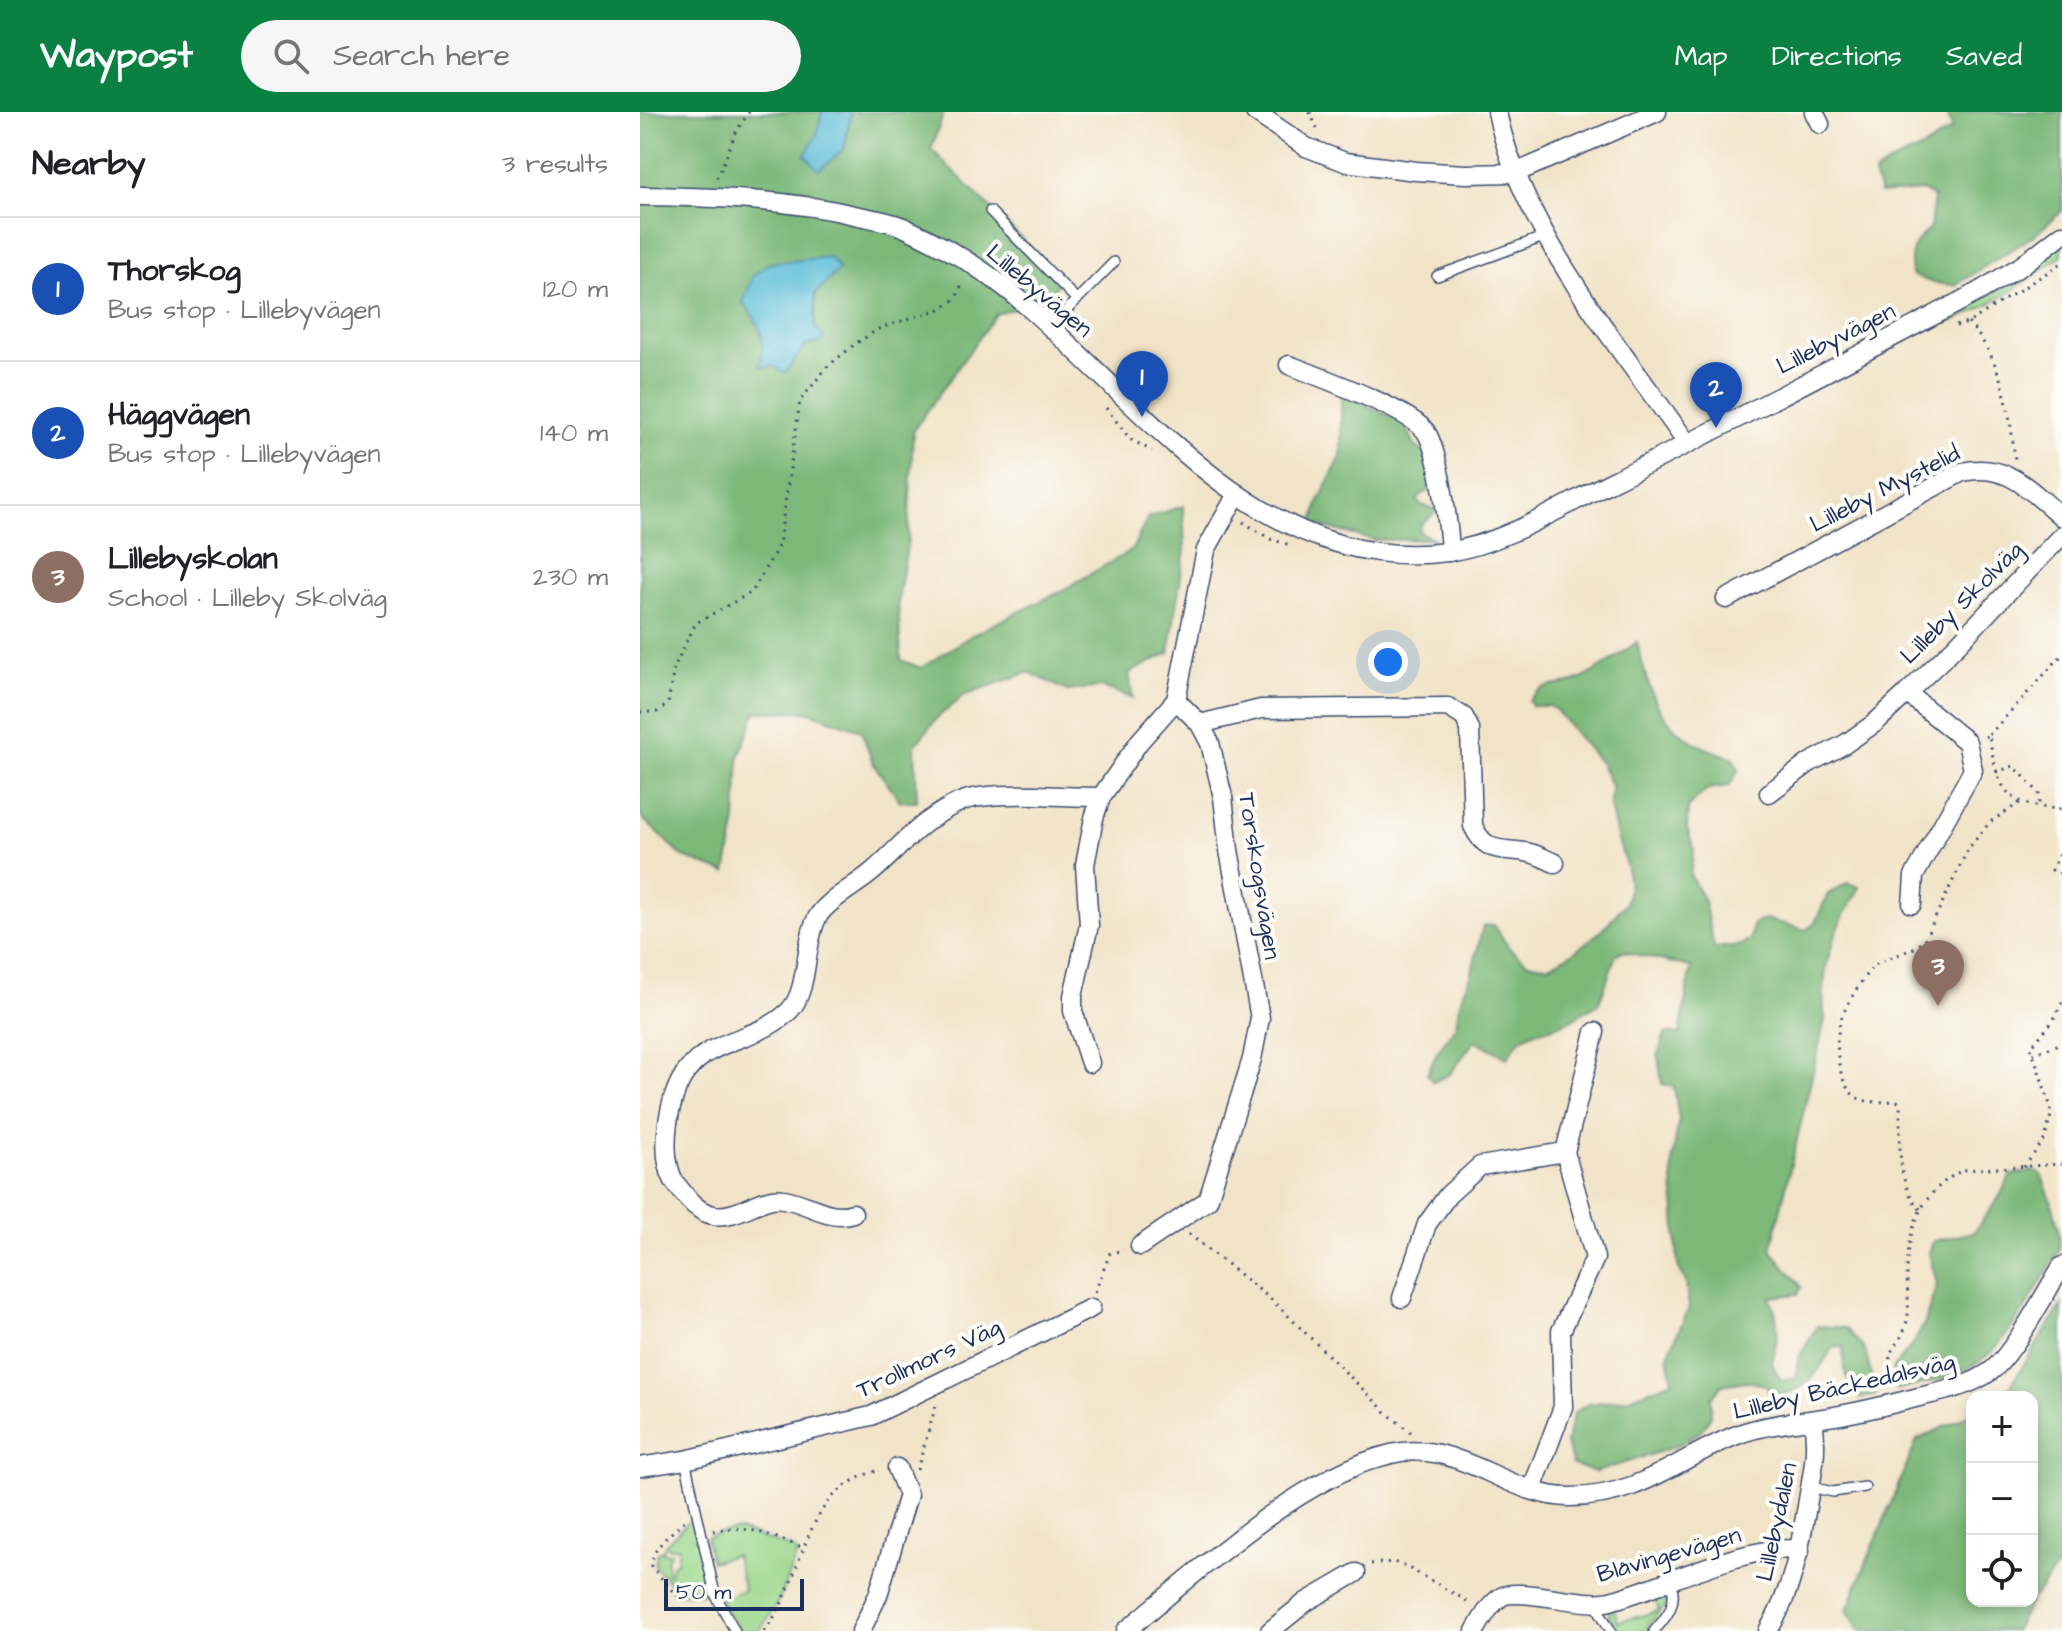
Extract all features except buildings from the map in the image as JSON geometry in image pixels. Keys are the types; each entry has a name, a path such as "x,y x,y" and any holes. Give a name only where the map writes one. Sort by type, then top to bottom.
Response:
{"street":[{"path":"1255,112 1306,147 1345,162 1466,174 1515,173 1657,112"},
{"path":"1497,112 1515,173 1584,298 1687,443"},
{"name":"Lillebyvägen","path":"640,196 710,197 821,207 899,225 962,258 1007,289 1142,417 1237,494 1293,525 1357,548 1385,554 1450,552 1512,531 1978,292 2021,266 2062,234"},
{"path":"1289,365 1353,390 1408,417 1426,430 1433,448 1450,552"},
{"name":"Lilleby Mystelid","path":"1726,599 1962,472 1980,468 1994,470 2017,480 2062,517"},
{"path":"1090,1063 1073,1011 1073,996 1089,925 1085,865 1094,818 1101,797 1139,742 1176,700 1206,550 1237,494"},
{"name":"Lilleby Skolväg","path":"1967,742 1907,693 2062,535"},
{"path":"1769,793 1809,763 1845,744 1875,723 1907,693"},
{"name":"Torskogsvägen","path":"1140,1246 1208,1200 1252,1059 1260,1018 1231,864 1223,797 1210,743 1200,724 1176,700"},
{"path":"1200,724 1261,709 1448,707 1464,717 1470,729 1473,826 1477,834 1491,848 1532,853 1555,863"},
{"path":"1912,904 1914,876 1973,770 1967,742"},
{"path":"853,1213 839,1218 782,1198 723,1215 711,1215 694,1206 674,1180 668,1156 669,1107 681,1079 706,1050 753,1034 788,1012 797,999 814,926 822,910 875,869 928,821 950,807 978,797 1101,797"},
{"path":"1532,1489 1563,1407 1561,1331 1595,1258 1565,1152 1595,1032"},
{"path":"1402,1298 1427,1224 1448,1195 1480,1166 1565,1152"},
{"name":"Lilleby Bäckedalsväg","path":"1126,1631 1292,1501 1368,1460 1396,1453 1435,1453 1459,1459 1532,1489 1570,1497 1631,1488 1742,1433 1896,1403 1977,1380 2006,1355 2062,1266"},
{"name":"Trollmors Väg","path":"640,1467 685,1460 871,1416 1091,1308"},
{"name":"Lillebydalen","path":"1768,1631 1783,1605 1800,1550 1817,1444 1813,1420"},
{"path":"861,1631 878,1595 908,1495 897,1468"},
{"name":"Blåvingevägen","path":"1486,1612 1498,1599 1510,1593 1578,1602 1608,1602 1770,1550 1800,1550"},
{"path":"1270,1631 1306,1602 1356,1573"},
{"path":"1475,1631 1486,1612"}],"lane":[{"path":"990,211 1077,300"},
{"path":"1437,276 1548,235"},
{"path":"1049,328 1114,262"},
{"path":"685,1460 716,1598 735,1631"},
{"path":"1810,1487 1833,1492 1865,1487"},
{"path":"1654,1631 1674,1601 1670,1580"},
{"path":"1594,1602 1611,1631"}],"path":[{"path":"710,197 737,130 749,112"},
{"path":"640,712 657,712 668,704 674,667 696,623 752,592 779,545 800,401 827,367 880,328 940,309 956,299 963,286 962,258"},
{"path":"1968,323 1989,351 2002,383 2017,480"},
{"path":"1967,742 1989,735 2062,655"},
{"path":"1989,735 1996,772 2003,788 2021,802 2039,808 2062,809"},
{"path":"1996,772 2014,766 2039,793 2039,808"},
{"path":"1920,1209 1909,1194 1901,1170 1900,1104 1897,1101 1866,1101 1851,1093 1843,1080 1837,1041 1841,1018 1871,968 1913,950 1924,941 1968,849 1990,822 2021,802"},
{"path":"2062,847 2052,870 2062,874"},
{"path":"2024,1167 2045,1139 2052,1111 2031,1047 2053,1021 2062,1002"},
{"path":"2033,1054 2062,1043"},
{"path":"1896,1403 1887,1362 1891,1348 1906,1324 1909,1239 1920,1209 1952,1175 1963,1170 2062,1164"},
{"path":"1172,1225 1197,1239 1226,1266 1272,1300 1389,1415 1413,1434"},
{"path":"1091,1308 1110,1253 1140,1246"},
{"path":"923,1452 937,1402"},
{"path":"764,1631 786,1594 802,1547 818,1515 840,1488 877,1471 897,1468"},
{"path":"697,1511 658,1547 651,1566 676,1595 716,1598"},
{"path":"702,1534 737,1527 802,1547"},
{"path":"1356,1573 1373,1564 1393,1562 1486,1612"}],"green space":[{"path":"640,112 822,112 818,135 805,155 844,149 851,112 944,112 931,149 1062,279 1044,300 996,314 913,431 908,540 898,601 901,660 921,668 972,635 1059,592 1132,550 1148,517 1183,506 1185,550 1169,653 1129,673 1133,698 1102,687 1067,691 1029,672 964,695 937,718 915,745 917,801 900,801 873,763 861,730 807,711 756,712 739,757 736,821 726,873 683,857 640,816","holes":["839,269 815,294 815,327 819,343 806,345 785,373 773,365 760,366 764,345 759,321"]},
{"path":"1947,112 2062,112 2062,211 2035,235 1955,285 1933,283 1912,275 1912,254 1919,239 1930,228 1934,197 1922,191 1880,194 1874,174 1952,129"},
{"path":"2062,243 2062,255 2014,289 1980,309 1925,329 2011,283"},
{"path":"1341,392 1400,422 1415,445 1427,453 1434,489 1422,494 1417,501 1438,510 1421,525 1419,532 1435,539 1373,540 1313,524 1318,503 1341,456"},
{"path":"1637,642 1649,684 1665,716 1691,740 1732,757 1739,770 1729,786 1707,789 1688,807 1687,828 1694,850 1690,875 1704,901 1714,948 1741,945 1750,940 1753,924 1765,919 1806,930 1815,923 1828,894 1848,883 1859,887 1844,915 1830,953 1824,992 1825,1020 1771,1250 1802,1287 1798,1294 1770,1297 1777,1330 1772,1363 1781,1381 1795,1378 1798,1359 1817,1326 1846,1328 1865,1350 1876,1395 1860,1399 1855,1394 1848,1382 1843,1347 1832,1348 1815,1375 1802,1387 1771,1397 1766,1385 1746,1381 1722,1385 1711,1397 1711,1416 1700,1432 1674,1447 1596,1472 1573,1465 1566,1443 1574,1413 1588,1404 1627,1399 1673,1381 1668,1355 1689,1308 1686,1282 1678,1266 1672,1161 1679,1119 1674,1087 1662,1084 1658,1055 1665,1033 1680,1034 1691,967 1621,951 1616,955 1599,1003 1564,1023 1529,1034 1519,1041 1507,1058 1475,1040 1450,1074 1433,1082 1427,1074 1436,1054 1456,1025 1460,1001 1471,976 1483,926 1494,925 1509,948 1528,963 1549,966 1600,932 1625,904 1629,890 1627,868 1610,806 1611,785 1601,764 1556,710 1549,706 1532,706 1529,701 1547,687 1572,683 1587,676"},
{"path":"2033,1171 2041,1174 2048,1192 2057,1222 2059,1251 2032,1297 2011,1329 1987,1356 1974,1365 1946,1377 1897,1390 1892,1369 1914,1343 1925,1322 1937,1283 1929,1253 1933,1241 1974,1232 2011,1175"},
{"path":"2062,1305 2062,1561 2038,1591 2038,1391 2007,1391"},
{"path":"1966,1416 1966,1607 2028,1607 2014,1631 1860,1631 1847,1610 1917,1440"},
{"path":"692,1521 710,1594 680,1594 655,1566 657,1554 664,1548 663,1553 671,1553 667,1559 669,1575 673,1563 677,1562 679,1547 669,1548 665,1545"},
{"path":"739,1530 792,1548 797,1553 779,1600 759,1631 740,1631 720,1599 744,1590 735,1555 711,1562 706,1538"},
{"path":"1651,1589 1667,1591 1668,1603 1643,1631 1617,1631 1610,1622 1609,1611 1613,1606 1618,1622 1659,1611"}],"water":[{"path":"822,112 851,112 844,149 819,170 805,155 817,135"},
{"path":"830,257 839,269 815,294 815,327 824,338 820,343 806,345 785,373 773,366 760,367 761,332 743,303 753,276 769,263"}],"place":[{"name":"Thorskog","path":"1142,417"},
{"name":"Häggvägen","path":"1716,428"},
{"name":"Lillebyskolan","path":"1938,1006"}]}
